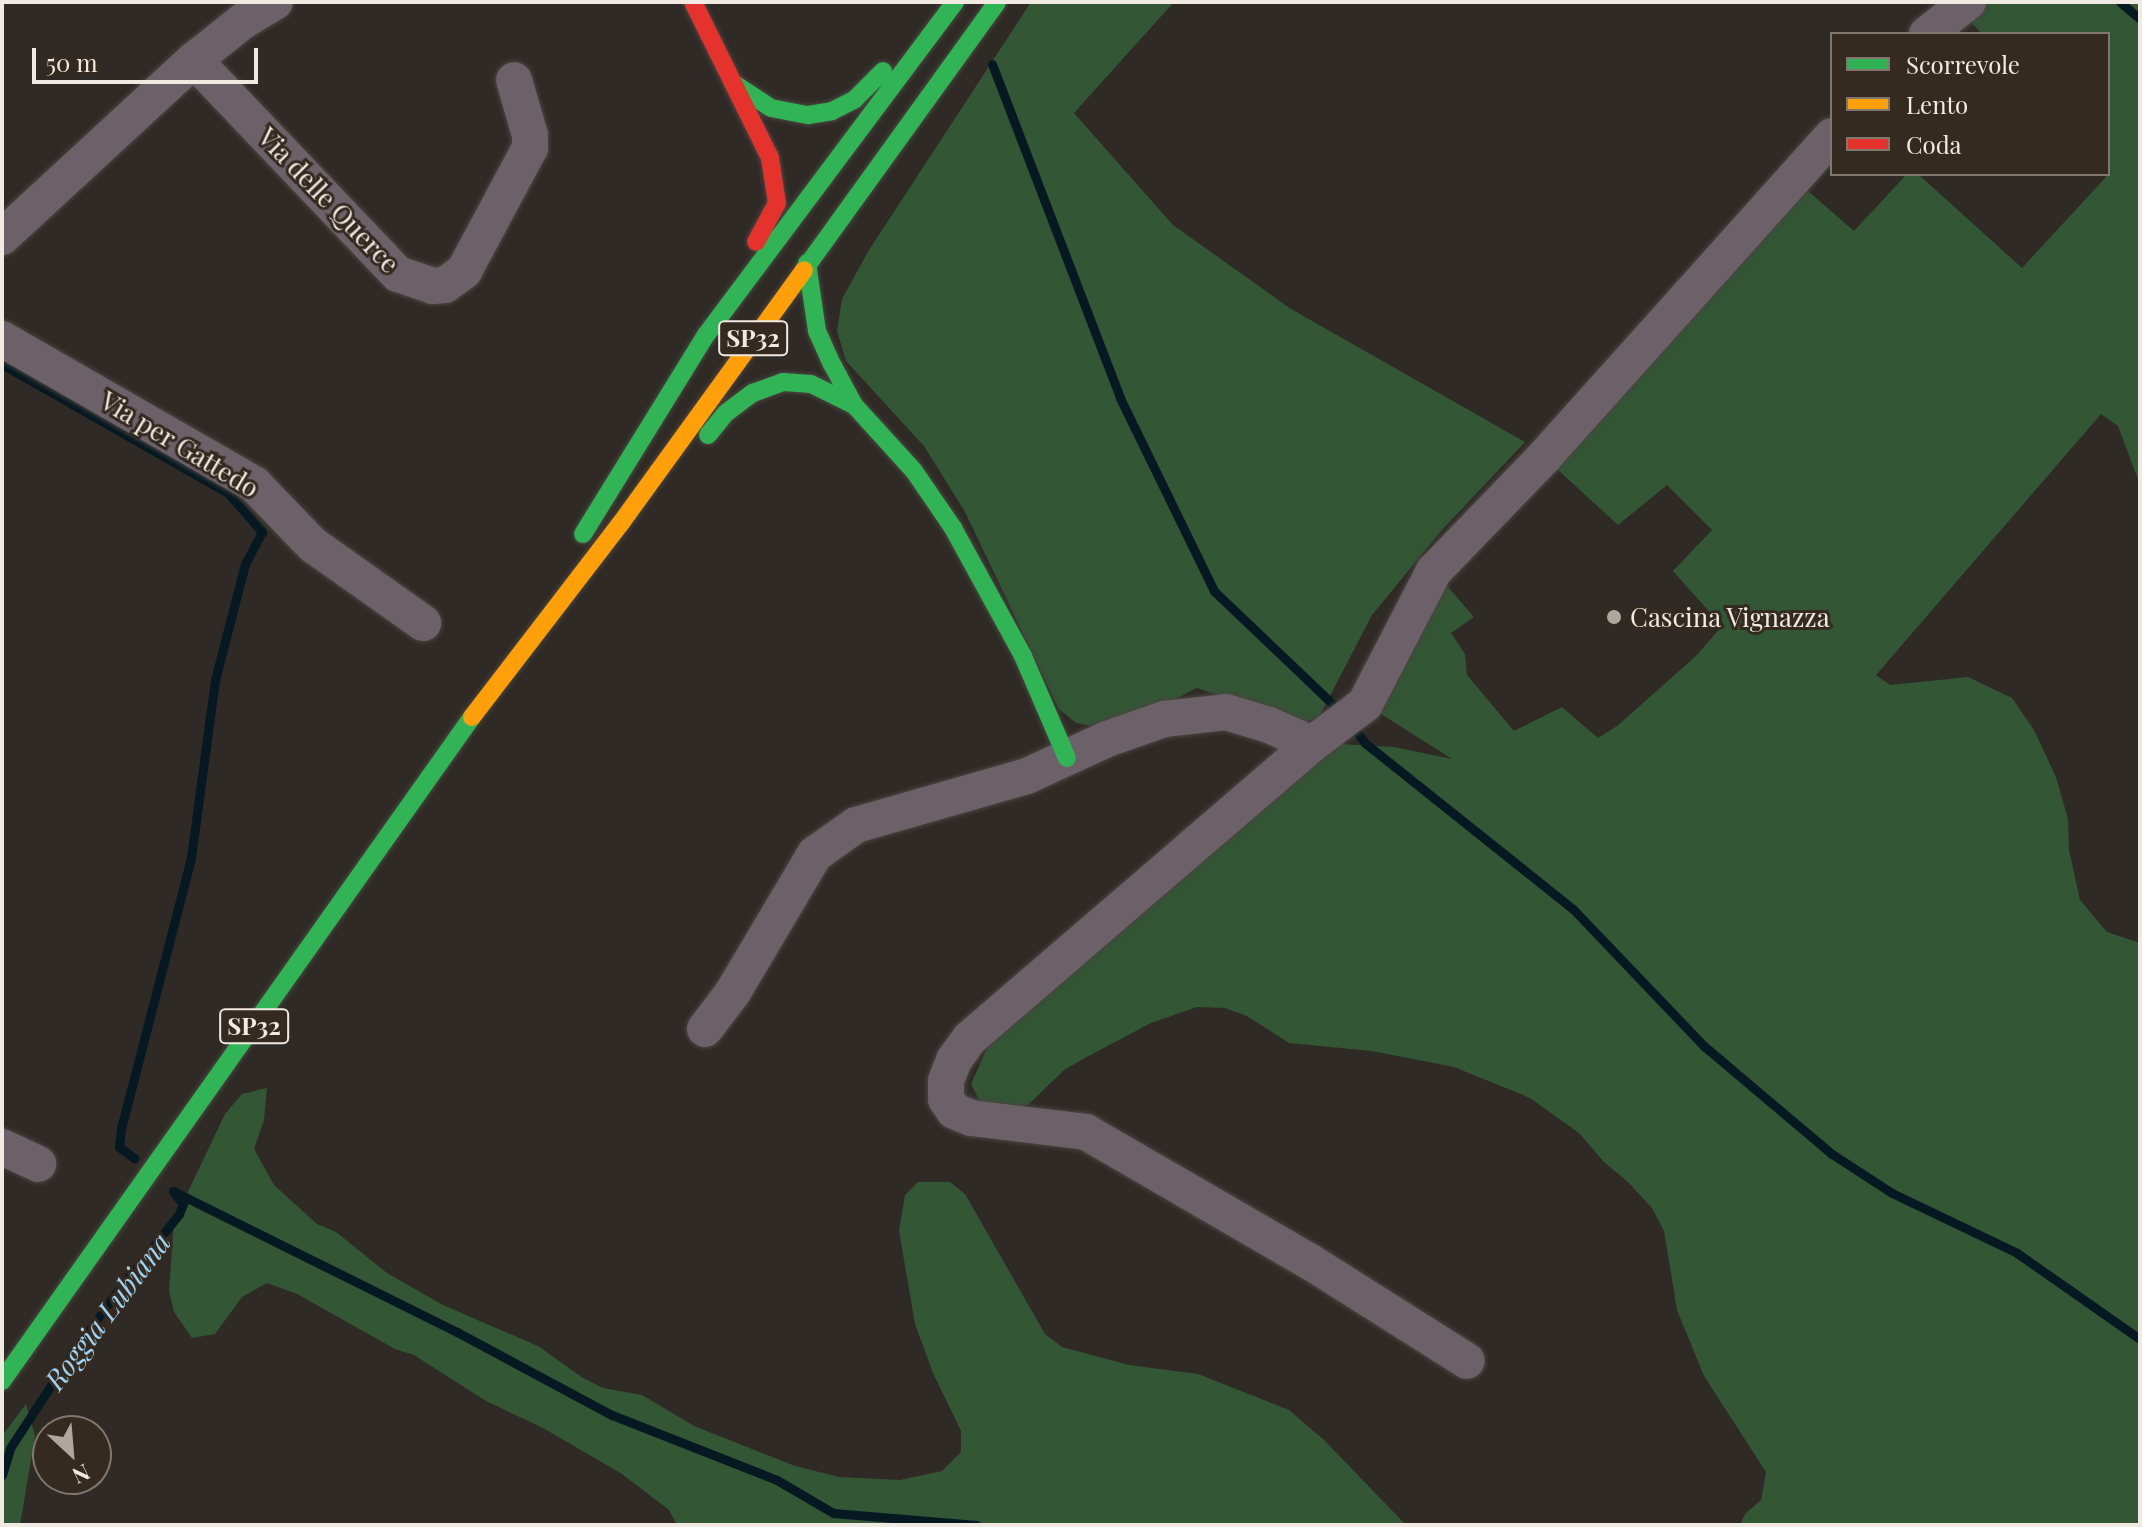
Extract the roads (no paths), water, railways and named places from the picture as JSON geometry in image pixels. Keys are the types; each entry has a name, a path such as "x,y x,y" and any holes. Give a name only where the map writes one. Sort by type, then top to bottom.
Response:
{"main road":[{"path":"693,2 770,158 777,203 771,219 744,259 730,303"},
{"path":"733,83 771,108 790,114 832,111 854,100 873,84 910,37 947,2"},
{"name":"SP32","path":"505,671 617,474 730,303 955,2"},
{"name":"SP32","path":"2,1381 505,671 621,523 997,2"},
{"path":"807,263 817,331 854,405 914,471 953,528 1023,656 1067,758"},
{"path":"621,523 687,462 726,413 753,393 783,382 811,384 854,405"}],"street":[{"path":"2,237 194,60 243,21 275,2"},
{"path":"1930,32 1968,2"},
{"name":"Via delle Querce","path":"194,60 398,274 433,286 445,285 464,271 530,148 530,135 514,80"},
{"path":"1467,1361 1312,1263 1086,1132 971,1118 954,1111 946,1099 946,1081 954,1060 970,1038 1312,744 1365,704 1434,571 1544,457 1830,138"},
{"name":"Via per Gattedo","path":"2,339 254,484 313,545 423,623"},
{"path":"705,1029 733,992 815,854 856,825 1027,776 1121,734 1196,714 1226,712 1269,725 1312,744"},
{"path":"2,1147 38,1164"}],"waterway":[{"path":"2120,2 2140,19"},
{"path":"992,64 1120,398 1214,591 1341,712"},
{"path":"2,364 228,493 262,532 245,564 215,680 191,858 121,1128 119,1147 134,1158"},
{"path":"1350,723 1365,743 1573,909 1704,1046 1832,1154 1892,1193 2017,1253 2140,1339"},
{"path":"173,1191 457,1332 612,1415 777,1480 833,1513 977,1525"},
{"name":"Roggia Lubiana","path":"2,1475 10,1448 65,1364 112,1298 179,1214 183,1204 175,1194"}],"place":[{"name":"Cascina Vignazza","path":"1614,617"}]}
